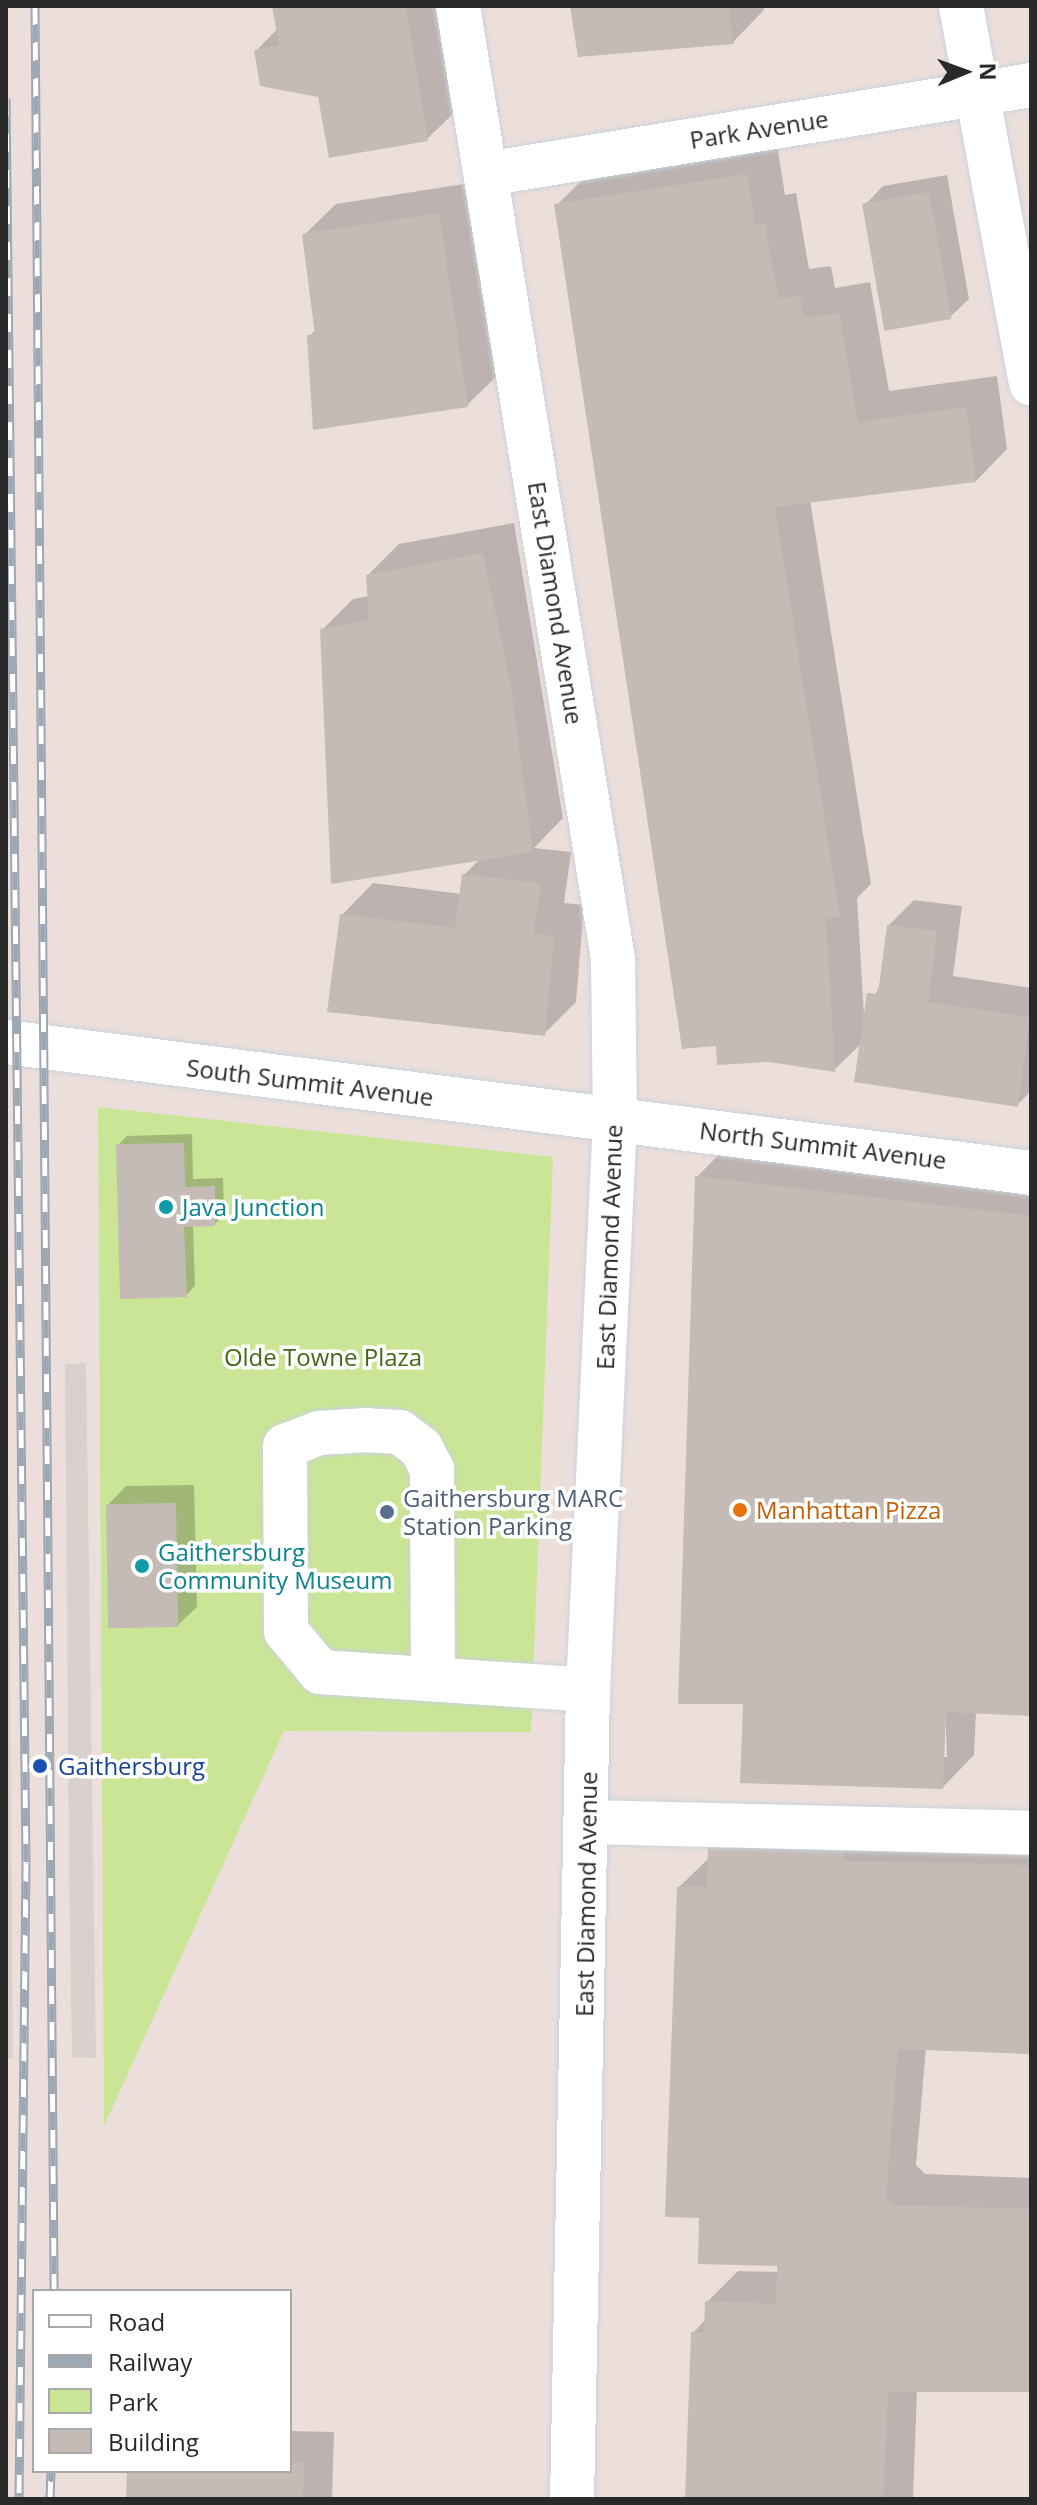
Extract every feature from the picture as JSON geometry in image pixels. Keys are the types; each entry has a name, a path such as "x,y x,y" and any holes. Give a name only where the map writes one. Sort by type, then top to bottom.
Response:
{"street":[{"name":"East Diamond Avenue","path":"458,6 613,959 615,1120 588,1690 589,1822 572,2499"},
{"path":"961,6 1031,384"},
{"name":"Park Avenue","path":"486,174 1031,85"},
{"name":"South Summit Avenue","path":"6,1042 615,1120"},
{"name":"North Summit Avenue","path":"615,1120 1031,1173"},
{"path":"433,1679 432,1469 421,1448 400,1432 367,1430 319,1433 285,1446 286,1631 320,1672 588,1690"},
{"path":"589,1822 1031,1833"}],"green space":[{"name":"Olde Towne Plaza","path":"98,1107 553,1157 531,1732 284,1731 104,2126"}],"shaded area":[{"path":"6,1202 13,2058 6,2059"},
{"path":"86,1363 96,2058 72,2057 69,1864 65,1364"}],"building":[{"path":"272,6 406,6 428,141 329,158 318,97 260,86 254,50 279,45"},
{"path":"570,6 728,6 734,44 578,57"},
{"path":"747,174 755,225 765,223 778,299 800,296 804,318 839,313 858,422 966,407 976,482 775,507 840,917 826,919 835,1072 769,1062 717,1065 716,1046 682,1049 554,204"},
{"path":"929,192 951,319 884,331 862,204"},
{"path":"439,213 468,407 313,430 307,335 315,335 302,234"},
{"path":"483,553 511,687 533,852 331,884 320,629 369,620 366,575"},
{"path":"462,874 541,883 533,934 554,936 545,1036 327,1012 340,914 455,928"},
{"path":"887,925 937,931 928,1002 1030,1017 1018,1107 854,1082 867,993 878,994"},
{"name":"Java Junction","path":"184,1143 185,1187 215,1186 215,1226 184,1227 187,1297 120,1299 116,1144"},
{"path":"695,1176 1031,1216 1031,1716 946,1712 943,1789 740,1783 743,1704 678,1704"},
{"name":"Gaithersburg Community Museum","path":"176,1503 178,1627 108,1628 106,1504"},
{"path":"708,1842 844,1851 843,1861 1027,1865 1031,1872 1031,2054 898,2049 886,2197 893,2205 1031,2209 1031,2392 888,2392 883,2499 685,2499 691,2332 704,2333 705,2301 776,2304 777,2266 698,2264 699,2218 665,2217 677,1887 707,1887"},
{"path":"292,2462 304,2463 303,2499 126,2499 127,2473 292,2473"}],"railway":[{"path":"35,6 54,2289"},
{"path":"6,98 26,1863 19,2499"},
{"path":"50,2499 51,2473"}],"place":[{"name":"Java Junction","path":"166,1207"},
{"name":"Manhattan Pizza","path":"740,1510"},
{"name":"Gaithersburg MARC Station Parking","path":"387,1512"},
{"name":"Gaithersburg Community Museum","path":"142,1566"},
{"name":"Gaithersburg","path":"40,1766"}]}
